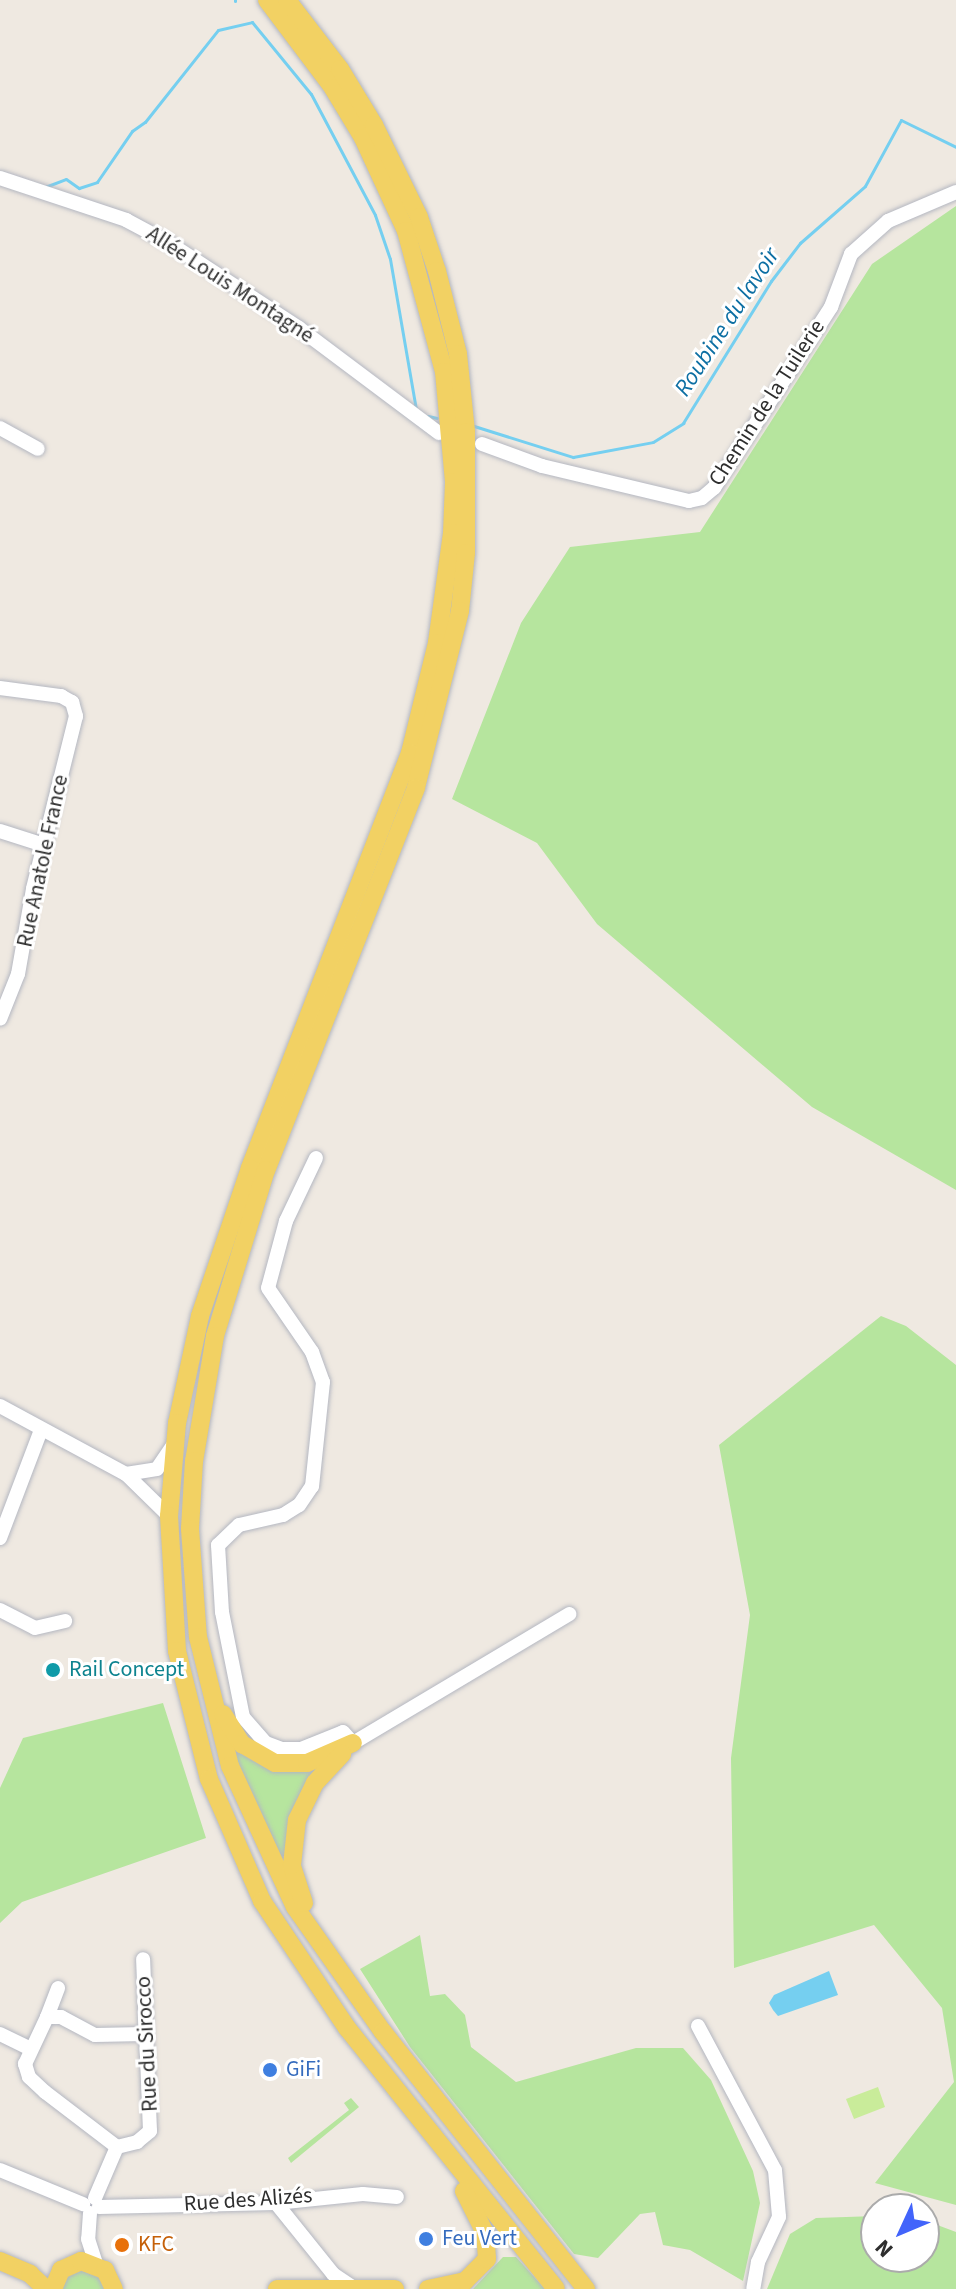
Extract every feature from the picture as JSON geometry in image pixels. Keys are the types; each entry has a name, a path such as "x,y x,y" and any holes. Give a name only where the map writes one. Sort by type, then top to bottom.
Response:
{"main road":[{"path":"267,0 341,101 406,231 444,372 454,482 452,533 437,643 410,753 223,1243 186,1375 174,1444 169,1516 177,1651 194,1732 225,1823 262,1901 298,1959 445,2153 556,2289"},
{"path":"287,0 340,69 374,125 419,217 437,271 458,354 466,432 466,553 454,638 416,788 266,1170 226,1296 198,1420 192,1569 205,1679 230,1766 278,1875 330,1960 586,2289"},
{"path":"192,1569 224,1716 242,1744 259,1757 291,1765 353,1743"},
{"path":"330,1960 297,1885 293,1840 315,1783 353,1743"},
{"path":"428,2289 476,2275 489,2249 445,2153"},
{"path":"0,2261 30,2274 46,2289"},
{"path":"30,2274 96,2263 113,2284 131,2289"},
{"path":"53,2289 68,2266"},
{"path":"277,2289 395,2289"}],"street":[{"name":"Allée Louis Montagné","path":"0,178 126,220 169,243 299,328 439,433"},
{"name":"Chemin de la Tuilerie","path":"482,444 542,466 689,501 702,498 714,488 831,307 851,254 888,221 956,192"},
{"path":"0,428 38,449"},
{"name":"Rue Anatole France","path":"0,688 72,702 76,716 44,845 21,960 0,1019"},
{"path":"0,831 44,845"},
{"path":"316,1158 286,1221 268,1288 320,1369 318,1461 312,1486 299,1505 283,1515 239,1525 218,1545 221,1599 237,1703 254,1732 282,1749 301,1749 343,1732 353,1743 569,1614"},
{"path":"0,1406 126,1474 169,1516"},
{"path":"0,1538 41,1430"},
{"path":"126,1474 151,1473 174,1444"},
{"path":"0,1610 35,1628 65,1621"},
{"name":"Rue du Sirocco","path":"117,2147 137,2142 150,2131 143,1959"},
{"path":"58,1988 25,2064 29,2077 117,2147 92,2206 88,2239 96,2263"},
{"path":"47,2017 61,2017 95,2035 145,2034"},
{"path":"698,2026 775,2170 779,2217 758,2262 753,2289"},
{"path":"0,2034 31,2049"},
{"path":"0,2170 92,2206"},
{"name":"Rue des Alizés","path":"92,2206 276,2203 321,2195 397,2197"},
{"path":"276,2203 333,2274 352,2287"},
{"path":"68,2266 88,2239"}],"green space":[{"path":"956,206 956,1190 812,1107 597,924 537,843 452,799 521,623 570,547 700,532 872,264"},
{"path":"881,1316 906,1326 956,1365 956,2205 940,2201 940,2193 912,2193 875,2183 954,2082 942,2008 874,1925 734,1968 731,1758 750,1615 719,1445"},
{"path":"163,1703 206,1838 22,1902 0,1923 0,1788 23,1738"},
{"path":"227,1736 323,1763 285,1873"},
{"path":"420,1935 430,1996 445,1994 465,2015 471,2047 516,2082 636,2048 683,2048 711,2080 753,2171 760,2203 743,2281 690,2250 663,2245 655,2212 640,2214 598,2258 574,2254 410,2047 360,1969"},
{"path":"878,2087 885,2107 854,2119 846,2099"},
{"path":"351,2098 359,2107 291,2163 288,2158 349,2110 344,2103"},
{"path":"860,2217 860,2273 940,2273 940,2226 956,2232 956,2289 767,2289 790,2234 816,2218"},
{"path":"503,2257 516,2257 545,2289 473,2289"},
{"path":"78,2270 98,2275 106,2289 61,2289 65,2279"}],"water":[{"path":"829,1971 838,1995 778,2016 773,2010 769,2003 774,1995"}],"waterway":[{"path":"45,187 66,179 79,188 97,182 132,131 145,122 218,30 252,22 311,94 375,215 390,259 416,409"},
{"name":"Roubine du lavoir","path":"474,426 573,457 653,442 683,423 771,281 800,243 865,186 901,120 956,147"},
{"name":"Roubine du lavoir","path":"428,416 437,418"}],"place":[{"name":"Rail Concept","path":"53,1670"},
{"name":"GiFi","path":"270,2070"},
{"name":"Feu Vert","path":"426,2239"},
{"name":"KFC","path":"122,2245"}]}
